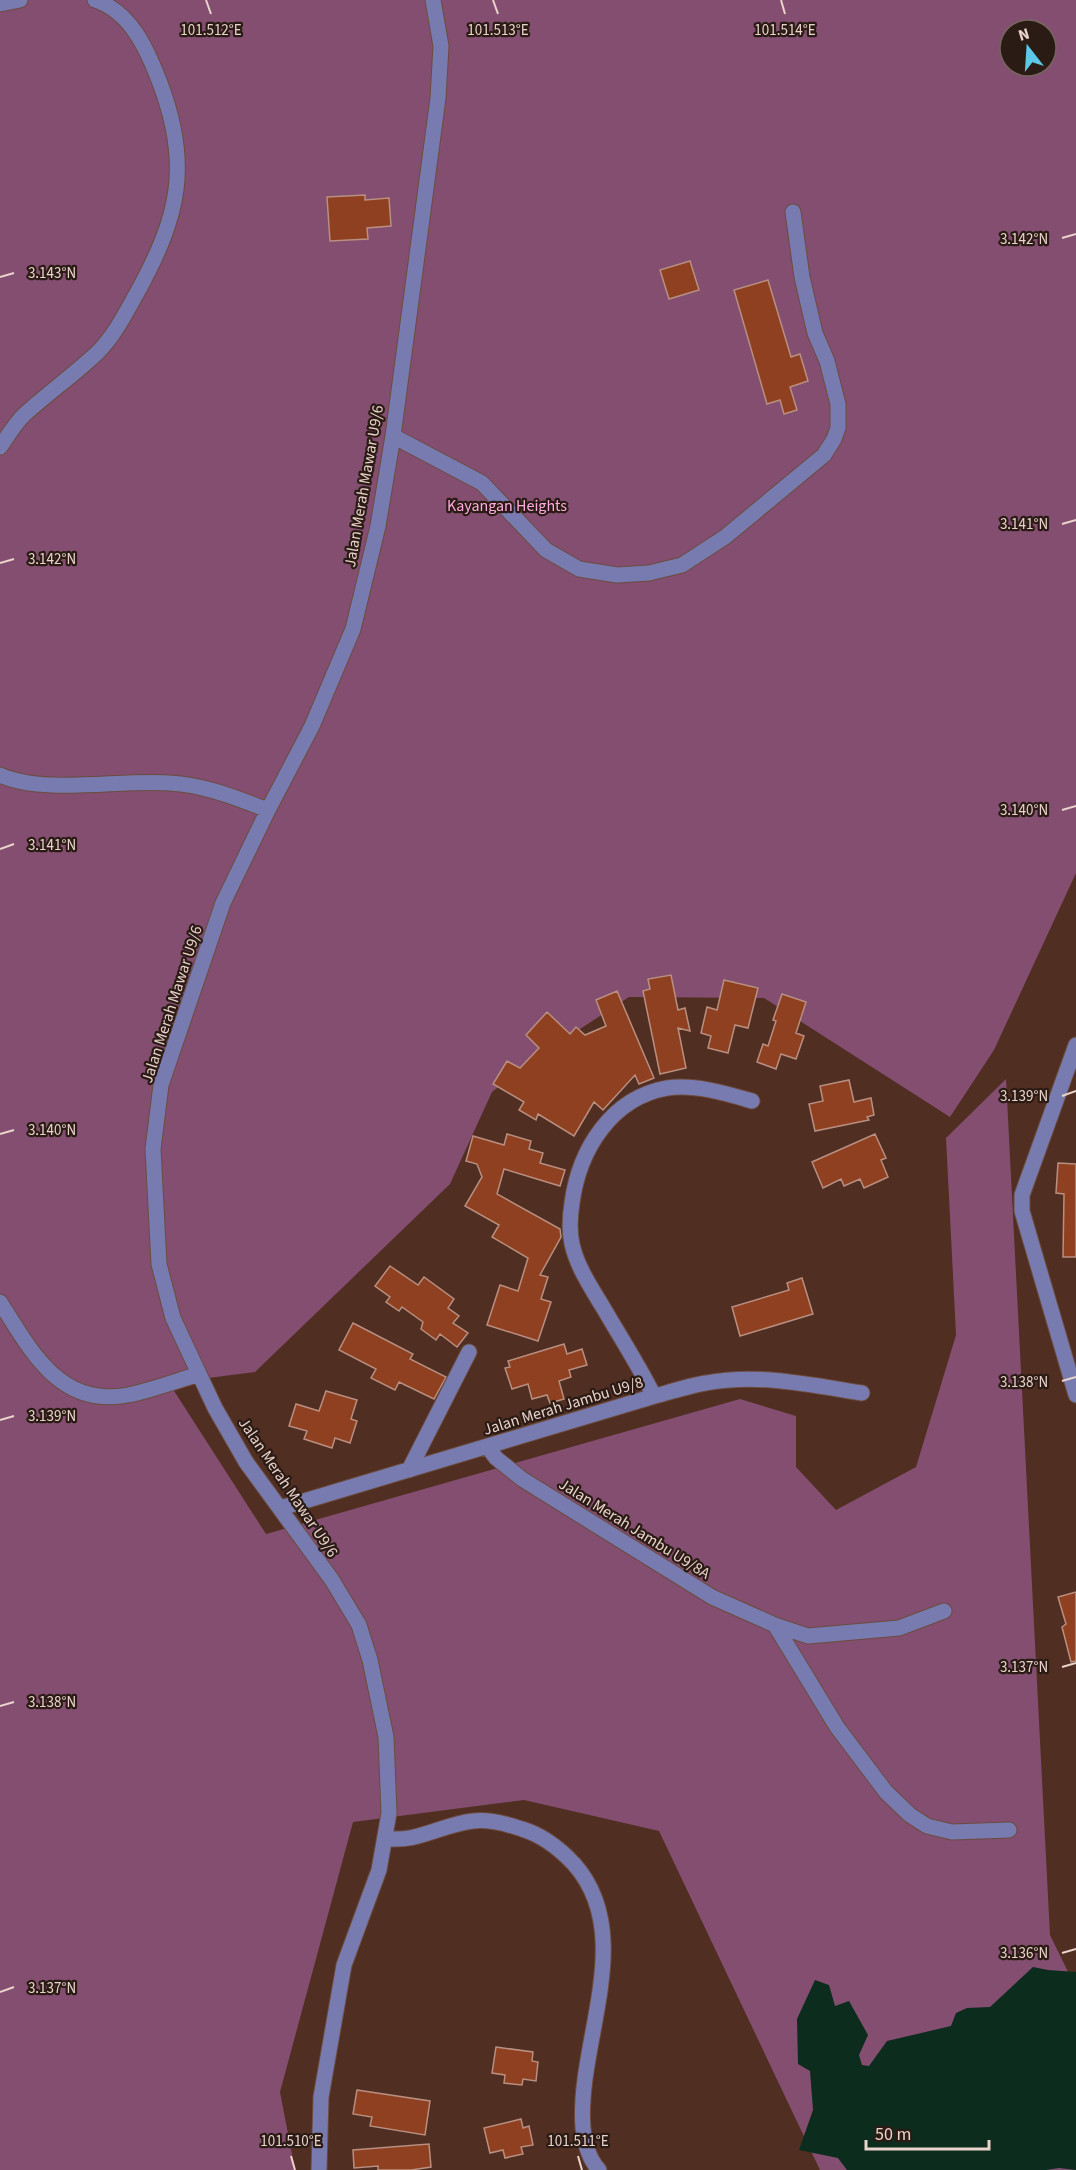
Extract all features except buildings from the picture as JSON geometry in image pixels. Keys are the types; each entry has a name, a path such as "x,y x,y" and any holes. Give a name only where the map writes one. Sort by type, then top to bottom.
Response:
{"street":[{"path":"0,4 20,0"},
{"name":"Jalan Merah Mawar U9/6","path":"319,2170 321,2097 344,1965 379,1870 389,1813 386,1737 370,1660 358,1625 332,1580 246,1462 215,1408 173,1318 159,1264 153,1149 161,1085 223,903 312,726 353,628 378,526 393,436 438,98 441,46 433,0"},
{"path":"0,447 23,416 76,372 99,351 114,333 155,259 169,228 176,197 176,137 171,111 153,63 137,34 117,10 99,1"},
{"path":"393,436 482,483 546,550 579,569 617,575 649,573 682,565 724,537 824,455 838,428 838,404 827,361 815,333 802,277 793,213"},
{"path":"0,775 9,779 40,783 170,782 224,793 268,810"},
{"path":"1076,1045 1022,1195 1022,1210 1076,1395"},
{"path":"654,1396 592,1289 572,1243 570,1218 574,1187 584,1155 613,1114 643,1094 668,1088 705,1089 752,1101"},
{"path":"0,1302 41,1363 64,1384 88,1395 104,1398 129,1395 199,1374"},
{"path":"409,1470 469,1352"},
{"name":"Jalan Merah Jambu U9/8","path":"281,1509 654,1396 706,1383 745,1379 783,1380 862,1393"},
{"name":"Jalan Merah Jambu U9/8A","path":"487,1446 496,1458 522,1479 712,1597 775,1625 808,1636 843,1634 899,1628 944,1611"},
{"path":"775,1625 837,1727 886,1792 910,1815 927,1826 952,1832 1009,1830"},
{"path":"385,1838 396,1840 473,1821 490,1821 524,1829 542,1838 564,1853 581,1872 592,1892 601,1919 603,1944 602,1976 583,2090 582,2113 585,2144 598,2170"}],"green space":[{"name":"Kayangan Heights","path":"0,0 1076,0 1076,873 994,1050 950,1117 764,998 629,997 525,1065 492,1092 450,1184 255,1372 169,1383 266,1534 740,1399 796,1416 796,1467 836,1510 916,1467 956,1335 946,1138 1006,1079 1050,1935 1076,1988 1076,2170 820,2170 659,1831 524,1800 353,1822 280,2092 295,2170 0,2170"}],"shaded area":[{"path":"1033,1967 1076,1972 1076,2170 1059,2168 1046,2170 847,2170 838,2158 799,2150 813,2110 810,2071 798,2064 797,2019 815,1980 829,1985 835,2006 849,2001 868,2035 859,2055 862,2065 869,2066 887,2041 951,2026 956,2013 967,2008 990,2007"}]}
